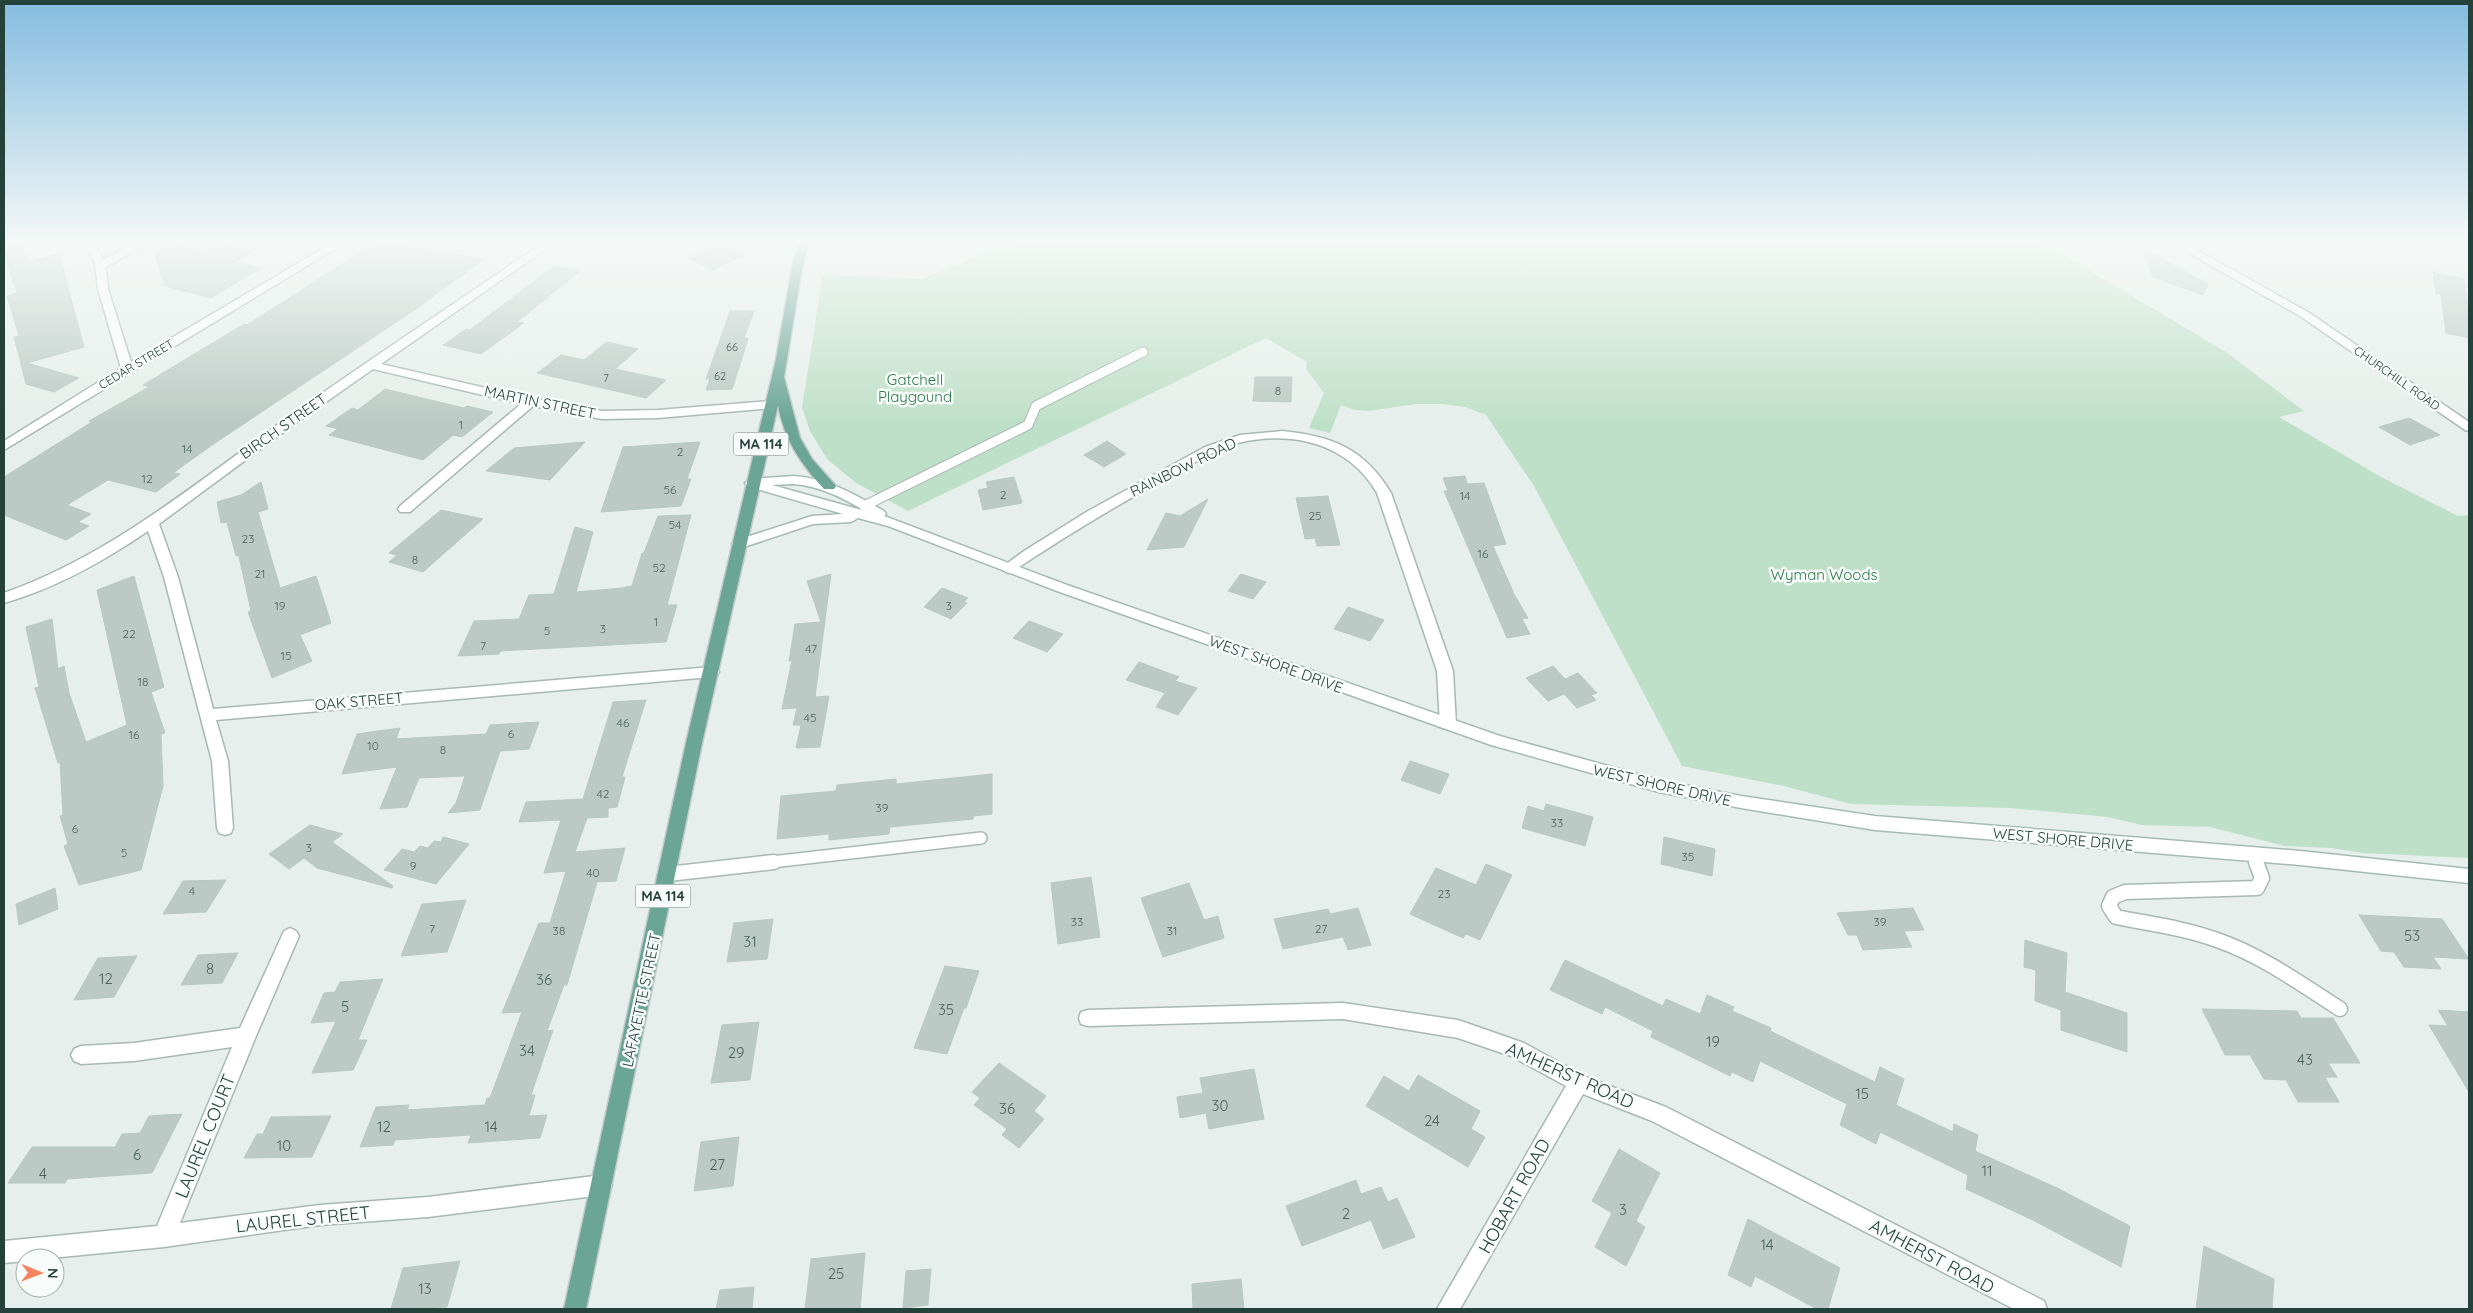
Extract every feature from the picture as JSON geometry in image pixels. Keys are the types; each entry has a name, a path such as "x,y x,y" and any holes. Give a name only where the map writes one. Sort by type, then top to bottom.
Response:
{"main road":[{"name":"LAFAYETTE STREET","path":"575,1309 752,483 779,370 791,300"},
{"path":"779,370 788,429 798,450 829,486"}],"street":[{"path":"107,300 127,368"},
{"name":"CEDAR STREET","path":"4,446 127,368 242,300"},
{"name":"BIRCH STREET","path":"4,598 64,575 112,549 152,522 225,467 466,300"},
{"name":"CHURCHILL ROAD","path":"2279,300 2304,314 2469,427"},
{"name":"MARTIN STREET","path":"371,365 574,411 626,416 770,405"},
{"path":"404,509 530,402"},
{"name":"RAINBOW ROAD","path":"1008,568 1063,531 1141,486 1218,447 1240,439 1296,437 1320,441 1343,448 1369,468 1378,480 1384,493 1445,671 1448,724"},
{"name":"WEST SHORE DRIVE","path":"752,483 783,478 800,479 829,486 839,490 893,523"},
{"name":"WEST SHORE DRIVE","path":"752,483 820,504 893,523 1008,568 1448,724 1535,752 1650,784 1805,813 1943,829 2393,866 2469,876"},
{"path":"739,544 812,520 845,518 893,523"},
{"path":"152,522 171,577 220,761 225,828"},
{"name":"OAK STREET","path":"207,716 362,699 554,686 711,672"},
{"name":"LAUREL COURT","path":"164,1236 246,1036 290,936"},
{"name":"AMHERST ROAD","path":"1088,1018 1343,1011 1458,1029 1517,1049 1578,1083 1659,1114 2036,1309"},
{"path":"81,1055 134,1052 246,1036"},
{"name":"HOBART ROAD","path":"1448,1309 1578,1083"},
{"name":"LAUREL STREET","path":"4,1252 164,1236 320,1215 428,1207 602,1185"}],"lane":[{"path":"864,506 1028,425 1036,406 1143,352"},
{"path":"668,874 981,838"},
{"path":"2253,854 2262,878 2257,888 2126,892 2112,897 2109,906 2116,917 2182,930 2230,944 2273,966 2340,1009"}],"green space":[{"name":"Wyman Woods","path":"819,300 2139,300 2226,352 2304,411 2279,417 2381,477 2458,516 2469,515 2469,858 2363,853 2331,848 2285,846 2210,827 2142,825 2108,817 2009,808 1851,804 1784,786 1682,766 1534,486 1486,415 1465,407 1442,404 1416,404 1368,411 1355,410 1341,405 1330,433 1309,428 1324,393 1306,369 1307,362 1266,338 908,511 856,483 827,459 810,431 802,407"}],"building":[{"path":"8,300 72,300 84,347 27,363 79,378 54,392 26,384 14,337 19,336"},
{"path":"286,300 428,300 212,445 173,473 180,474 156,492 108,480 67,505 91,514 78,522 89,526 66,540 4,515 4,477 92,422 89,421 149,387 143,385 244,324 247,325"},
{"path":"509,300 544,300 517,322 524,323 481,354 443,345 466,329 470,330"},
{"path":"2442,300 2469,300 2469,338 2446,333"},
{"path":"730,311 754,311 744,338 748,338 743,355 732,389 706,390 710,379 706,379"},
{"path":"607,342 638,349 615,369 666,380 646,398 537,373 561,355 584,360"},
{"path":"1255,377 1292,377 1291,402 1253,401"},
{"path":"385,389 464,408 467,406 493,412 462,437 453,435 423,460 329,435 338,429 326,426 352,408 358,410"},
{"path":"2409,418 2440,435 2410,445 2379,427"},
{"path":"1107,441 1126,454 1104,467 1084,455"},
{"path":"585,442 550,480 486,471 514,448"},
{"path":"700,442 687,479 691,479 681,506 601,512 623,447"},
{"path":"1465,476 1467,484 1484,483 1506,544 1493,546 1514,594 1528,618 1522,619 1530,634 1507,638 1444,491 1448,491 1443,478"},
{"path":"1014,477 1022,503 983,510 978,490 988,488 986,482"},
{"path":"261,482 268,509 258,512 280,588 316,576 331,623 300,635 312,661 272,678 248,612 251,611 239,556 236,556 227,522 221,523 217,502 241,495"},
{"path":"1328,496 1340,545 1317,546 1315,538 1305,539 1296,498"},
{"path":"1208,499 1184,547 1147,550 1166,513 1180,516"},
{"path":"441,510 483,519 423,572 389,562 397,555 389,553"},
{"path":"691,515 667,605 677,605 666,642 500,651 499,654 458,656 474,621 519,619 529,595 554,594 575,527 593,532 576,592 622,588 632,586 642,553 644,553 658,516"},
{"path":"831,574 815,697 829,696 820,747 796,748 801,725 793,725 797,708 782,709 792,660 789,661 795,624 821,622 807,581"},
{"path":"1241,574 1266,582 1253,599 1228,591"},
{"path":"134,576 164,687 151,692 165,733 161,734 163,786 141,870 79,885 64,846 68,844 60,816 63,815 60,762 58,763 35,688 39,687 26,627 52,619 58,669 64,666 69,693 86,742 127,725 97,590"},
{"path":"942,588 968,598 964,602 967,603 951,619 924,607"},
{"path":"1348,607 1384,620 1370,641 1334,629"},
{"path":"1029,621 1063,634 1047,652 1013,638"},
{"path":"1139,662 1179,677 1175,681 1197,688 1178,715 1156,707 1165,693 1126,680"},
{"path":"1553,666 1565,679 1578,673 1597,693 1591,695 1596,700 1577,708 1564,694 1548,701 1526,678"},
{"path":"646,700 622,777 625,777 617,807 608,808 608,817 587,818 575,852 625,848 616,881 597,882 567,985 564,985 547,1031 553,1030 531,1095 535,1095 529,1116 547,1115 540,1138 468,1143 471,1135 395,1140 393,1145 360,1147 376,1107 409,1105 407,1110 485,1105 487,1098 490,1098 522,1012 502,1013 539,923 550,923 566,871 544,873 561,820 519,822 526,802 583,799 613,702"},
{"path":"539,722 529,749 500,751 480,810 448,813 456,803 465,776 419,778 407,807 380,809 397,767 342,774 357,734 400,728 396,739 486,734 490,725"},
{"path":"1410,761 1449,774 1440,794 1401,780"},
{"path":"992,774 992,814 973,816 973,819 890,827 889,834 829,840 829,834 777,839 781,796 836,791 837,785 896,779 896,784"},
{"path":"1546,804 1593,817 1585,846 1522,828 1528,806 1544,811"},
{"path":"310,825 343,834 332,842 393,886 392,888 317,868 304,858 289,869 269,854"},
{"path":"443,837 469,844 436,884 384,870 402,849 414,852 420,846 428,848 434,841 441,842"},
{"path":"1664,837 1715,849 1712,876 1661,864"},
{"path":"1486,864 1512,875 1480,940 1466,934 1463,938 1410,914 1436,868 1476,885"},
{"path":"1091,877 1100,937 1058,944 1051,883"},
{"path":"226,880 206,912 163,914 183,881"},
{"path":"1189,883 1204,920 1218,916 1224,938 1163,957 1141,898"},
{"path":"55,888 58,909 19,925 16,904"},
{"path":"466,900 447,952 401,956 422,904"},
{"path":"1358,908 1371,945 1348,950 1343,937 1283,949 1274,919 1328,909 1330,914"},
{"path":"1913,908 1924,930 1904,931 1912,947 1863,950 1857,935 1848,935 1837,913"},
{"path":"2359,915 2442,919 2469,959 2433,957 2441,969 2404,967 2394,952 2381,951"},
{"path":"773,919 767,959 727,962 734,923"},
{"path":"2025,940 2067,953 2065,992 2127,1013 2127,1052 2061,1030 2061,1010 2035,1001 2036,970 2024,967"},
{"path":"238,953 222,983 181,985 198,955"},
{"path":"137,956 114,997 74,1000 98,958"},
{"path":"1565,960 1663,1006 1666,999 1700,1014 1707,995 1734,1007 1732,1011 1771,1028 1770,1031 1875,1082 1880,1067 1904,1079 1896,1105 1953,1132 1954,1124 1978,1135 1975,1151 2057,1188 2130,1226 2121,1267 2033,1220 1966,1189 1968,1175 1880,1132 1876,1144 1840,1125 1847,1104 1760,1061 1753,1082 1732,1072 1730,1076 1651,1037 1653,1031 1605,1007 1602,1014 1550,990"},
{"path":"945,966 979,971 947,1054 914,1048"},
{"path":"383,979 358,1040 367,1040 353,1070 312,1073 336,1021 311,1023 324,993 335,992 340,982"},
{"path":"2202,1009 2297,1011 2301,1018 2333,1018 2360,1063 2328,1063 2337,1077 2325,1077 2339,1102 2298,1102 2286,1080 2264,1079 2250,1055 2225,1055"},
{"path":"2438,1010 2469,1012 2469,1092 2429,1025 2448,1026"},
{"path":"759,1022 750,1080 711,1083 722,1025"},
{"path":"999,1063 1046,1096 1034,1111 1044,1119 1019,1148 1002,1135 1007,1129 974,1105 980,1098 972,1092"},
{"path":"1254,1069 1264,1119 1209,1129 1206,1113 1180,1118 1177,1097 1203,1093 1200,1078"},
{"path":"1418,1075 1480,1111 1471,1129 1485,1137 1468,1167 1366,1106 1384,1076 1409,1091"},
{"path":"182,1114 152,1173 67,1179 65,1183 8,1183 32,1147 115,1147 122,1134 140,1133 149,1116"},
{"path":"331,1116 312,1157 244,1158 257,1134 263,1134 271,1117"},
{"path":"739,1137 733,1186 694,1191 701,1142"},
{"path":"1619,1149 1660,1173 1636,1221 1645,1227 1626,1266 1595,1247 1612,1213 1592,1201"},
{"path":"1356,1180 1361,1194 1381,1187 1388,1202 1397,1198 1415,1237 1383,1249 1371,1220 1302,1246 1286,1206"},
{"path":"1748,1219 1840,1268 1828,1309 1817,1309 1755,1276 1751,1287 1728,1275"},
{"path":"2204,1246 2274,1279 2272,1309 2196,1309"},
{"path":"865,1253 860,1309 805,1309 811,1259"},
{"path":"460,1261 447,1307 391,1309 403,1268"},
{"path":"931,1269 928,1305 903,1308 906,1271"},
{"path":"1241,1279 1244,1309 1193,1309 1192,1284"},
{"path":"754,1287 752,1309 716,1309 720,1290"}],"park label":[{"name":"Gatchell Playgound","path":"915,388"}]}
